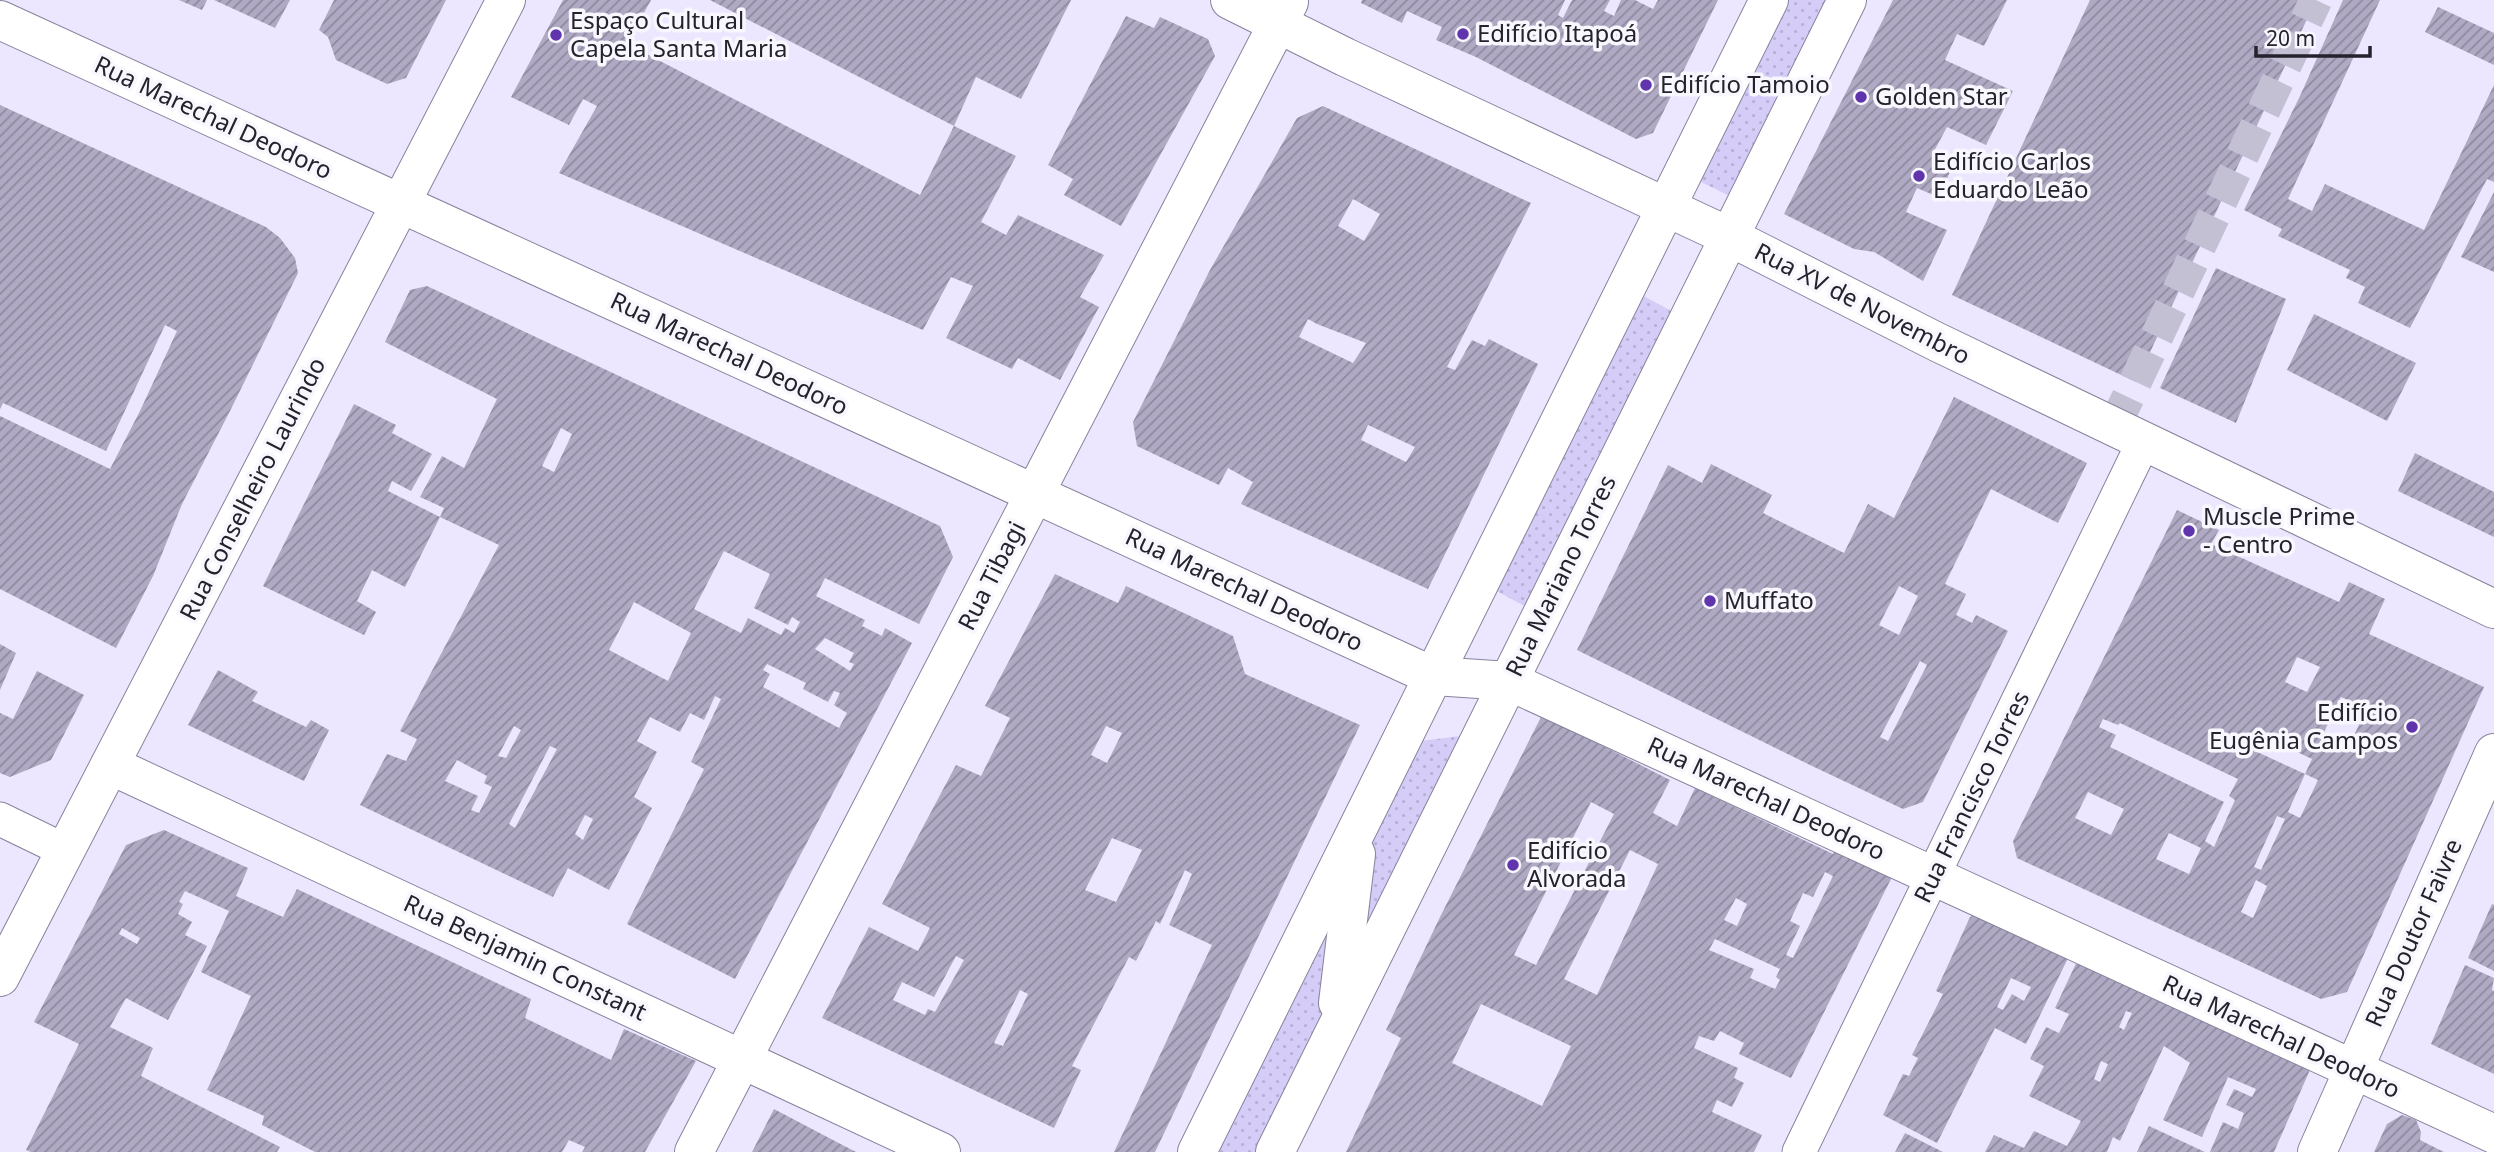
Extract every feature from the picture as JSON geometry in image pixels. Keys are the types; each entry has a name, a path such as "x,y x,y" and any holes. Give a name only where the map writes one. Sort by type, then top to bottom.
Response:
{"main road":[{"name":"Rua Conselheiro Laurindo","path":"0,977 506,0"},
{"name":"Rua XV de Novembro","path":"1230,0 1284,12 1665,208 1728,236 1937,342 2494,609"},
{"path":"1198,1152 1769,0"},
{"name":"Rua Mariano Torres","path":"1275,1152 1847,0"},
{"name":"Rua Tibagi","path":"694,1152 1284,12"},
{"name":"Rua Marechal Deodoro","path":"0,20 1433,676 1509,681 2494,1134"},
{"name":"Rua Doutor Faivre","path":"2317,1152 2494,753"},
{"name":"Rua Benjamin Constant","path":"110,765 941,1152"},
{"path":"1334,1033 1360,825"}],"street":[{"name":"Rua Francisco Torres","path":"1800,1152 2144,441"},
{"path":"0,819 66,850"}],"shaded area":[{"path":"1787,0 1851,0 1750,206 1695,179"},
{"path":"1640,294 1688,320 1536,612 1487,586"},
{"path":"1469,735 1349,979 1368,830 1412,742"},
{"path":"1346,872 1324,1031 1261,1152 1202,1152"}],"building":[{"path":"179,0 207,0 202,10"},
{"path":"214,0 290,0 275,28"},
{"path":"334,0 446,0 406,78 387,84 336,60 328,37 319,30"},
{"path":"563,0 651,0 627,44 920,195 954,126 1016,156 981,222 1006,235 1018,215 1104,255 1080,297 1099,307 1060,380 1018,358 1012,369 946,338 973,286 951,277 923,330 559,173 597,106 583,99 569,125 511,97"},
{"path":"710,0 1071,0 1021,99 976,77 954,126"},
{"path":"1362,0 1565,0 1558,15 1563,18 1572,0 1610,0 1604,11 1614,16 1621,0 1635,0 1653,9 1658,0 1718,0 1653,133 1636,139 1476,57 1436,40 1442,27 1407,11 1402,23 1361,3"},
{"path":"1893,0 2007,0 1984,46 1957,34 1945,60 2013,91 1986,145 1947,127 1933,153 1954,164 1938,197 1917,188 1906,212 1947,230 1923,281 1874,252 1854,249 1784,214"},
{"path":"2090,0 2316,0 2136,382 1952,295"},
{"path":"2343,0 2380,0 2288,199 2312,211 2325,184 2424,230 2494,85 2494,182 2487,179 2410,328 2358,303 2365,287 2346,278 2350,270 2278,236 2282,229 2244,210"},
{"path":"2438,7 2494,33 2494,65 2425,32"},
{"path":"1126,16 1154,28 1160,17 1208,39 1215,56 1121,226 1064,195 1073,179 1048,165"},
{"path":"0,105 266,227 280,238 295,258 298,273 182,504 153,576 116,648 0,589 0,416 110,469 177,331 165,325 106,451 3,403 0,409"},
{"path":"1323,106 1531,203 1447,367 1455,370 1472,340 1485,346 1489,339 1538,364 1428,589 1241,504 1253,482 1228,468 1219,485 1137,446 1133,422 1210,270 1297,118","holes":["1353,199 1380,214 1364,241 1338,226","1308,319 1366,343 1353,363 1299,337","1368,425 1415,447 1406,462 1361,440"]},
{"path":"2494,192 2494,272 2461,257"},
{"path":"2216,268 2286,299 2236,423 2160,388"},
{"path":"427,286 940,526 953,557 919,624 825,578 816,596 865,620 862,626 882,636 885,628 912,643 735,979 627,924 704,769 691,762 721,699 715,696 704,720 690,713 680,732 650,717 637,741 657,752 634,797 652,808 609,890 568,868 553,897 360,805 387,754 406,761 417,739 400,731 499,545 440,517 444,508 420,497 442,456 464,468 497,399 385,342 410,290","holes":["561,428 572,434 554,472 542,466","724,551 770,574 754,608 788,625 792,617 800,622 794,633 785,628 781,635 748,618 741,633 694,609","634,602 691,633 668,681 609,650","825,638 854,653 849,662 854,664 850,671 815,649","767,664 806,683 803,689 828,702 834,691 840,693 834,705 847,713 839,728 763,687 770,674 763,670","514,726 521,730 506,758 498,756","550,746 557,749 515,828 509,824","457,760 487,776 484,783 492,787 479,813 471,810 478,796 445,781","585,815 593,819 583,840 575,834"]},
{"path":"2314,314 2416,363 2387,421 2287,370"},
{"path":"1954,397 2087,463 2058,523 1991,489 1945,584 1966,594 1956,615 1972,623 1976,615 2008,631 1923,802 1903,809 1577,650 1668,465 1702,483 1711,464 1772,495 1763,513 1844,553 1868,504 1894,518","holes":["1899,586 1918,596 1899,635 1879,625","1920,661 1927,665 1888,741 1880,737"]},
{"path":"354,404 396,425 392,433 432,454 411,491 392,481 388,491 440,517 405,587 372,570 357,601 376,612 364,635 263,586"},
{"path":"2415,453 2494,492 2494,537 2398,491"},
{"path":"2177,510 2219,530 2211,544 2339,602 2349,582 2385,599 2369,634 2484,687 2347,992 2321,999 2017,858 2013,841","holes":["2297,657 2320,667 2307,692 2285,682","2341,697 2367,708 2349,746 2323,734","2103,719 2118,725 2120,723 2238,779 2229,796 2235,800 2214,847 2205,841 2224,802 2110,747 2116,735 2099,727","2261,735 2312,759 2305,774 2253,750","2305,774 2318,780 2300,818 2288,812","2088,792 2124,809 2111,835 2075,818","2277,816 2285,819 2261,870 2254,867","2169,833 2201,848 2189,874 2156,859","2256,880 2267,886 2253,918 2241,912"]},
{"path":"1055,574 1118,603 1126,586 1233,636 1245,674 1360,725 1155,1152 1114,1152 1212,945 1169,925 1192,874 1185,870 1160,924 1156,921 1136,961 1129,957 1072,1066 1081,1070 1054,1128 822,1018 869,927 918,951 930,928 882,904 956,765 981,776 1010,718 985,706","holes":["1106,726 1122,733 1107,763 1091,755","1112,838 1142,850 1116,902 1085,890","956,956 964,960 935,1012 928,1009 925,1015 893,1000 902,982 934,997","1020,990 1028,994 1003,1046 994,1043"]},
{"path":"0,644 16,653 0,690"},
{"path":"218,670 258,692 252,701 306,727 311,720 329,730 304,781 188,725"},
{"path":"37,671 84,695 51,760 10,777 0,773 0,713 13,719"},
{"path":"1542,715 1670,780 1653,813 1677,826 1695,788 1833,854 1838,846 1894,873 1791,1078 1739,1054 1744,1043 1720,1031 1714,1041 1699,1036 1694,1048 1738,1068 1734,1078 1744,1083 1732,1107 1717,1100 1712,1112 1762,1135 1754,1152 1346,1152 1401,1038 1386,1030","holes":["1591,802 1614,814 1536,965 1514,955","1630,850 1658,864 1597,995 1564,979","1825,872 1833,876 1793,958 1786,955 1800,926 1790,921 1803,893 1813,897","1736,898 1747,904 1737,926 1724,920","1715,939 1780,969 1776,977 1780,980 1775,989 1750,978 1754,969 1709,950","1481,1004 1571,1046 1542,1106 1452,1063"]},
{"path":"164,830 248,868 236,896 283,917 297,889 531,999 525,1018 611,1060 624,1029 696,1061 645,1152 582,1152 585,1147 569,1140 562,1152 315,1152 262,1125 264,1116 207,1090 251,996 201,972 229,911 185,891 179,902 183,904 178,914 192,922 185,935 207,946 168,1020 126,998 110,1027 153,1048 141,1076 280,1147 277,1152 31,1152 26,1150 79,1044 34,1022 126,845","holes":["122,928 140,938 137,944 119,934"]},
{"path":"2492,904 2494,905 2494,971 2468,958"},
{"path":"1981,912 2070,954 2026,1044 1995,1028 1937,1143 1883,1115 1903,1074 1909,1076 1918,1058 1912,1055 1943,994 1936,991 1970,917","holes":["2011,978 2031,987 2024,1001 2012,994 2003,1010 1997,1007"]},
{"path":"2080,955 2312,1065 2274,1152 2210,1152 2223,1122 2238,1129 2244,1113 2226,1105 2234,1089 2252,1097 2256,1089 2228,1077 2202,1137 2163,1120 2190,1063 2164,1046 2120,1141 2113,1137 2107,1152 1985,1152 1994,1135 2024,1148 2034,1131 2067,1146 2081,1121 2029,1096 2044,1066 2030,1059 2046,1027 2059,1033 2069,1014 2055,1008","holes":["2126,1011 2132,1013 2124,1030 2119,1027","2101,1061 2108,1064 2100,1082 2094,1079"]},
{"path":"2465,965 2494,978 2494,1074 2431,1044"},
{"path":"774,1109 831,1139 856,1152 752,1152"},
{"path":"2402,1115 2416,1120 2421,1132 2420,1140 2444,1152 2374,1152 2387,1124"},
{"path":"2149,1126 2205,1152 2137,1152"},
{"path":"1905,1133 1943,1152 1895,1152"}],"tunnel":[{"path":"2114,427 2316,0"}],"place":[{"name":"Edifício Itapoá","path":"1463,34"},
{"name":"Espaço Cultural Capela Santa Maria","path":"556,35"},
{"name":"Edifício Tamoio","path":"1646,85"},
{"name":"Golden Star","path":"1861,97"},
{"name":"Edifício Carlos Eduardo Leão","path":"1919,176"},
{"name":"Muscle Prime - Centro","path":"2189,531"},
{"name":"Muffato","path":"1710,601"},
{"name":"Edifício Eugênia Campos","path":"2412,727"},
{"name":"Edifício Alvorada","path":"1513,865"}]}
